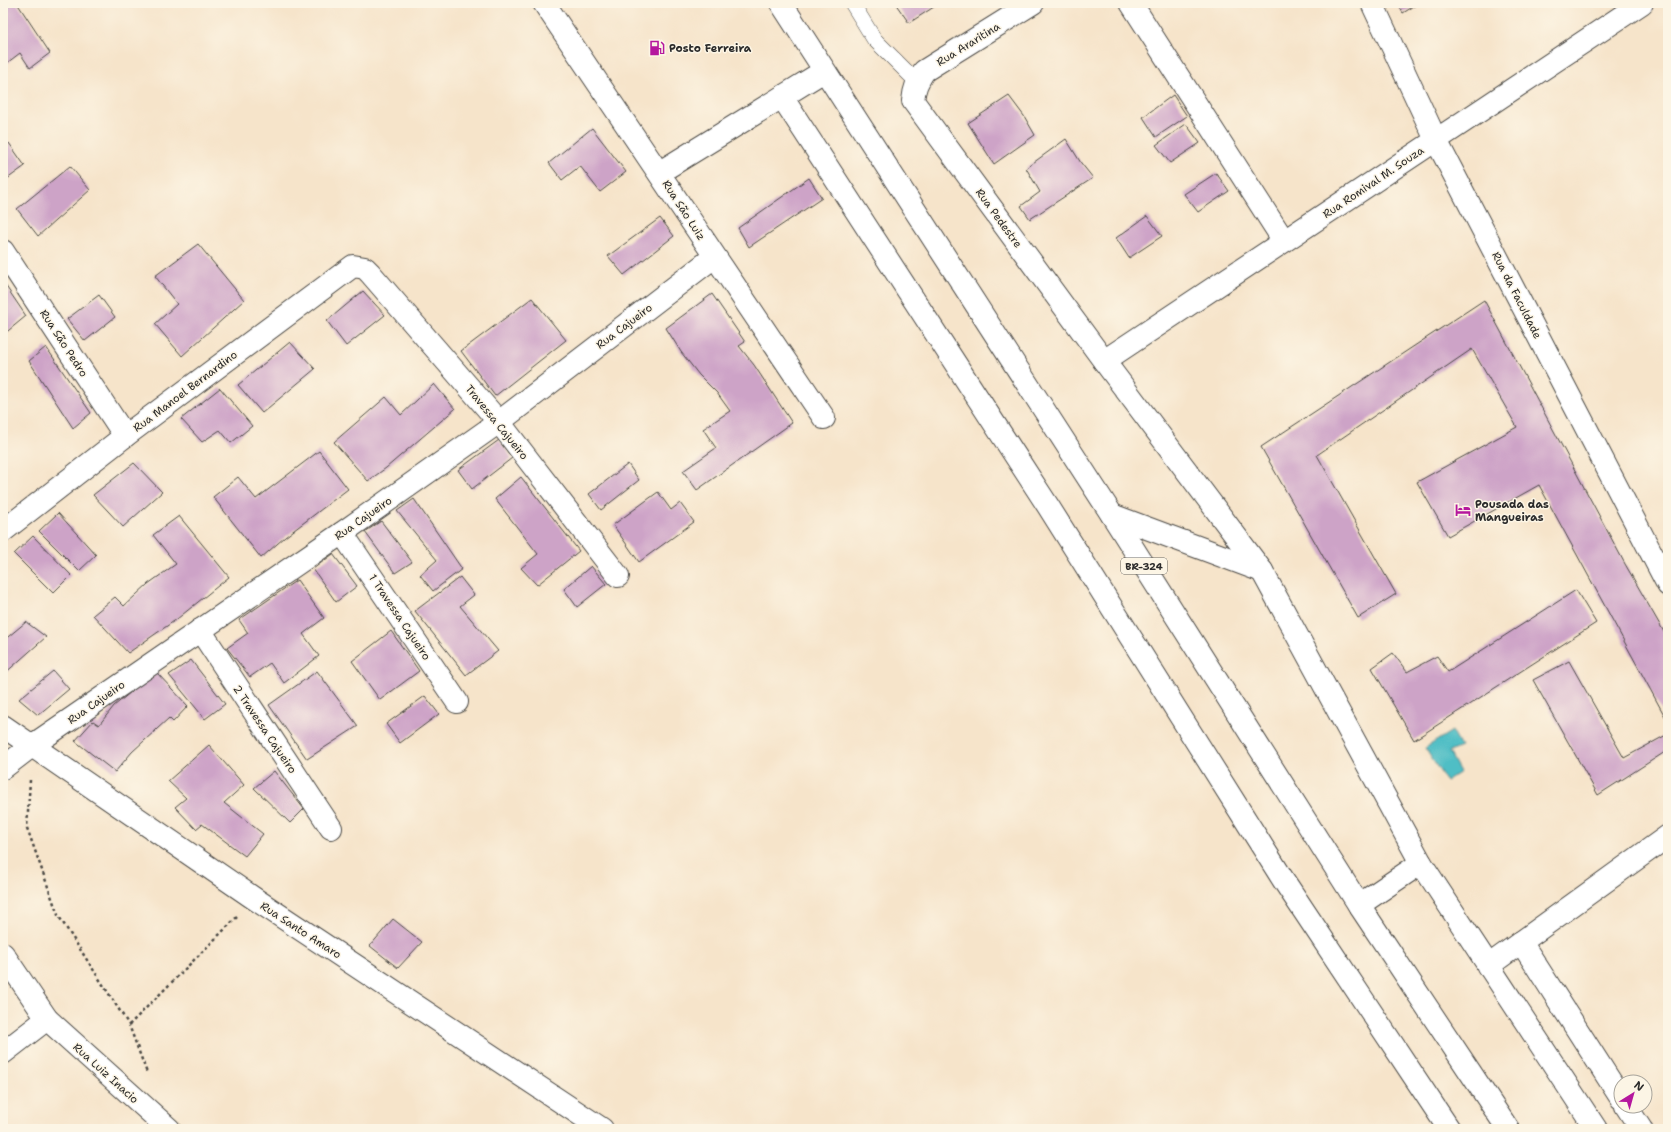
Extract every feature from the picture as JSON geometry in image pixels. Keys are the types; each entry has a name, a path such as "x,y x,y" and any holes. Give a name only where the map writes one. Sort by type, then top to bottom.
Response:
{"main road":[{"name":"Rua São Luiz","path":"544,3 660,172 714,257 824,418"},
{"name":"BR-324","path":"781,3 1112,515 1359,905 1508,1129"},
{"name":"Rua Araritina","path":"920,77 1032,3"},
{"path":"1131,3 1284,241"},
{"name":"Rua da Faculdade","path":"1372,3 1436,140 1668,585"},
{"name":"Rua Romival M. Souza","path":"1104,361 1642,3"},
{"path":"660,172 824,71"},
{"name":"Rua Pedestre","path":"920,77 914,91 913,101 1104,361 1262,571 1421,862 1596,1129"},
{"path":"782,97 1048,506 1284,880 1449,1129"},
{"name":"Rua São Pedro","path":"3,251 125,436"},
{"name":"Rua Cajueiro","path":"3,768 33,745 342,533 499,422 714,257"},
{"name":"Rua Manoel Bernardino","path":"3,531 125,436 353,266 365,268 370,273"},
{"name":"Travessa Cajueiro","path":"370,273 499,422 618,576"},
{"path":"1112,515 1262,571"},
{"name":"1 Travessa Cajueiro","path":"342,533 457,702"},
{"name":"2 Travessa Cajueiro","path":"200,630 331,828"},
{"name":"Rua Santo Amaro","path":"3,726 33,745 255,899 602,1129"},
{"path":"1488,966 1668,836"},
{"path":"1359,905 1421,862"},
{"path":"1521,942 1613,1086"},
{"name":"Rua Luiz Inacio","path":"3,954 47,1019 167,1128"},
{"path":"3,1053 47,1019"},
{"path":"1631,1114 1641,1129"}],"lane":[{"path":"852,3 874,39 920,77"}],"path":[{"path":"33,745 27,828 58,915 129,1025 148,1076"},
{"path":"129,1025 255,899"}],"water":[{"path":"1452,731 1461,747 1449,752 1460,772 1446,781 1425,748"}],"building":[{"path":"3,3 17,3 50,53 30,68 20,53 3,66"},
{"path":"895,3 940,3 909,23"},
{"path":"1397,3 1419,3 1403,13"},
{"path":"1173,95 1187,116 1156,137 1143,117"},
{"path":"1009,96 1024,116 1035,135 994,164 968,123"},
{"path":"1186,124 1200,143 1170,163 1156,145"},
{"path":"592,128 626,172 600,192 580,166 562,180 549,163"},
{"path":"1066,139 1081,163 1093,178 1030,219 1021,206 1040,192 1026,168"},
{"path":"9,143 25,166 3,182 3,148"},
{"path":"70,166 90,190 38,236 17,209"},
{"path":"1216,173 1229,191 1198,212 1184,194"},
{"path":"809,178 822,198 749,247 738,228"},
{"path":"1147,216 1162,236 1129,258 1116,238"},
{"path":"660,218 674,236 624,275 608,256"},
{"path":"198,244 244,300 182,356 155,324 177,304 155,276"},
{"path":"3,282 26,316 3,335"},
{"path":"363,291 385,315 346,346 327,321"},
{"path":"712,294 745,342 739,346 754,365 792,423 697,490 683,471 716,448 703,429 730,411 717,393 699,375 681,352 666,328"},
{"path":"99,295 115,317 85,341 67,319"},
{"path":"532,298 566,340 495,396 461,351"},
{"name":"Pousada das Mangueiras","path":"1484,300 1625,564 1668,639 1668,722 1539,485 1448,536 1417,482 1517,427 1472,349 1317,455 1396,594 1358,618 1261,447"},
{"path":"290,342 315,369 262,413 238,385"},
{"path":"46,347 91,413 73,428 29,361"},
{"path":"434,384 455,409 386,468 368,481 334,442 386,397 401,415"},
{"path":"220,388 252,426 231,443 220,430 202,442 181,419"},
{"path":"499,440 512,458 472,489 458,470"},
{"path":"319,451 348,489 285,537 261,558 213,497 238,477 256,499"},
{"path":"134,463 162,492 123,527 93,495"},
{"path":"628,464 639,480 601,510 589,494"},
{"path":"521,477 579,551 537,585 521,568 538,554 495,499"},
{"path":"658,492 671,510 680,503 694,522 639,562 613,525"},
{"path":"414,499 462,569 433,591 420,575 437,560 397,511"},
{"path":"58,513 96,555 79,571 39,531"},
{"path":"179,516 229,577 177,619 128,653 93,615 115,597 124,606 148,584 176,564 153,535"},
{"path":"381,521 412,562 395,573 365,532"},
{"path":"33,536 71,575 53,593 14,554"},
{"path":"333,554 357,586 336,602 313,569"},
{"path":"591,566 606,584 577,607 564,589"},
{"path":"460,577 474,595 460,606 498,651 466,675 415,611"},
{"path":"297,580 324,618 303,634 319,656 284,683 270,663 250,677 227,648 248,633 239,620"},
{"path":"1576,590 1596,623 1414,740 1372,668 1393,653 1407,672 1437,656 1448,672"},
{"path":"26,622 46,637 3,675 3,641"},
{"path":"391,631 419,671 380,700 352,661"},
{"path":"191,660 225,704 205,719 169,675"},
{"path":"1569,661 1624,758 1668,734 1668,756 1665,752 1598,795 1533,680"},
{"path":"53,671 69,689 38,715 19,699"},
{"path":"317,671 358,726 307,759 269,705"},
{"path":"157,673 188,706 173,722 169,718 132,752 115,772 75,741 93,721 99,725 114,706"},
{"path":"425,696 439,714 400,743 386,724"},
{"path":"209,745 244,785 224,803 263,834 245,856 202,824 196,829 175,807 186,798 168,781"},
{"path":"274,771 304,809 290,823 254,788"},
{"path":"393,919 422,942 398,968 370,946"}],"place":[{"name":"Posto Ferreira","path":"657,48"},
{"name":"Pousada das Mangueiras","path":"1463,510"}]}
